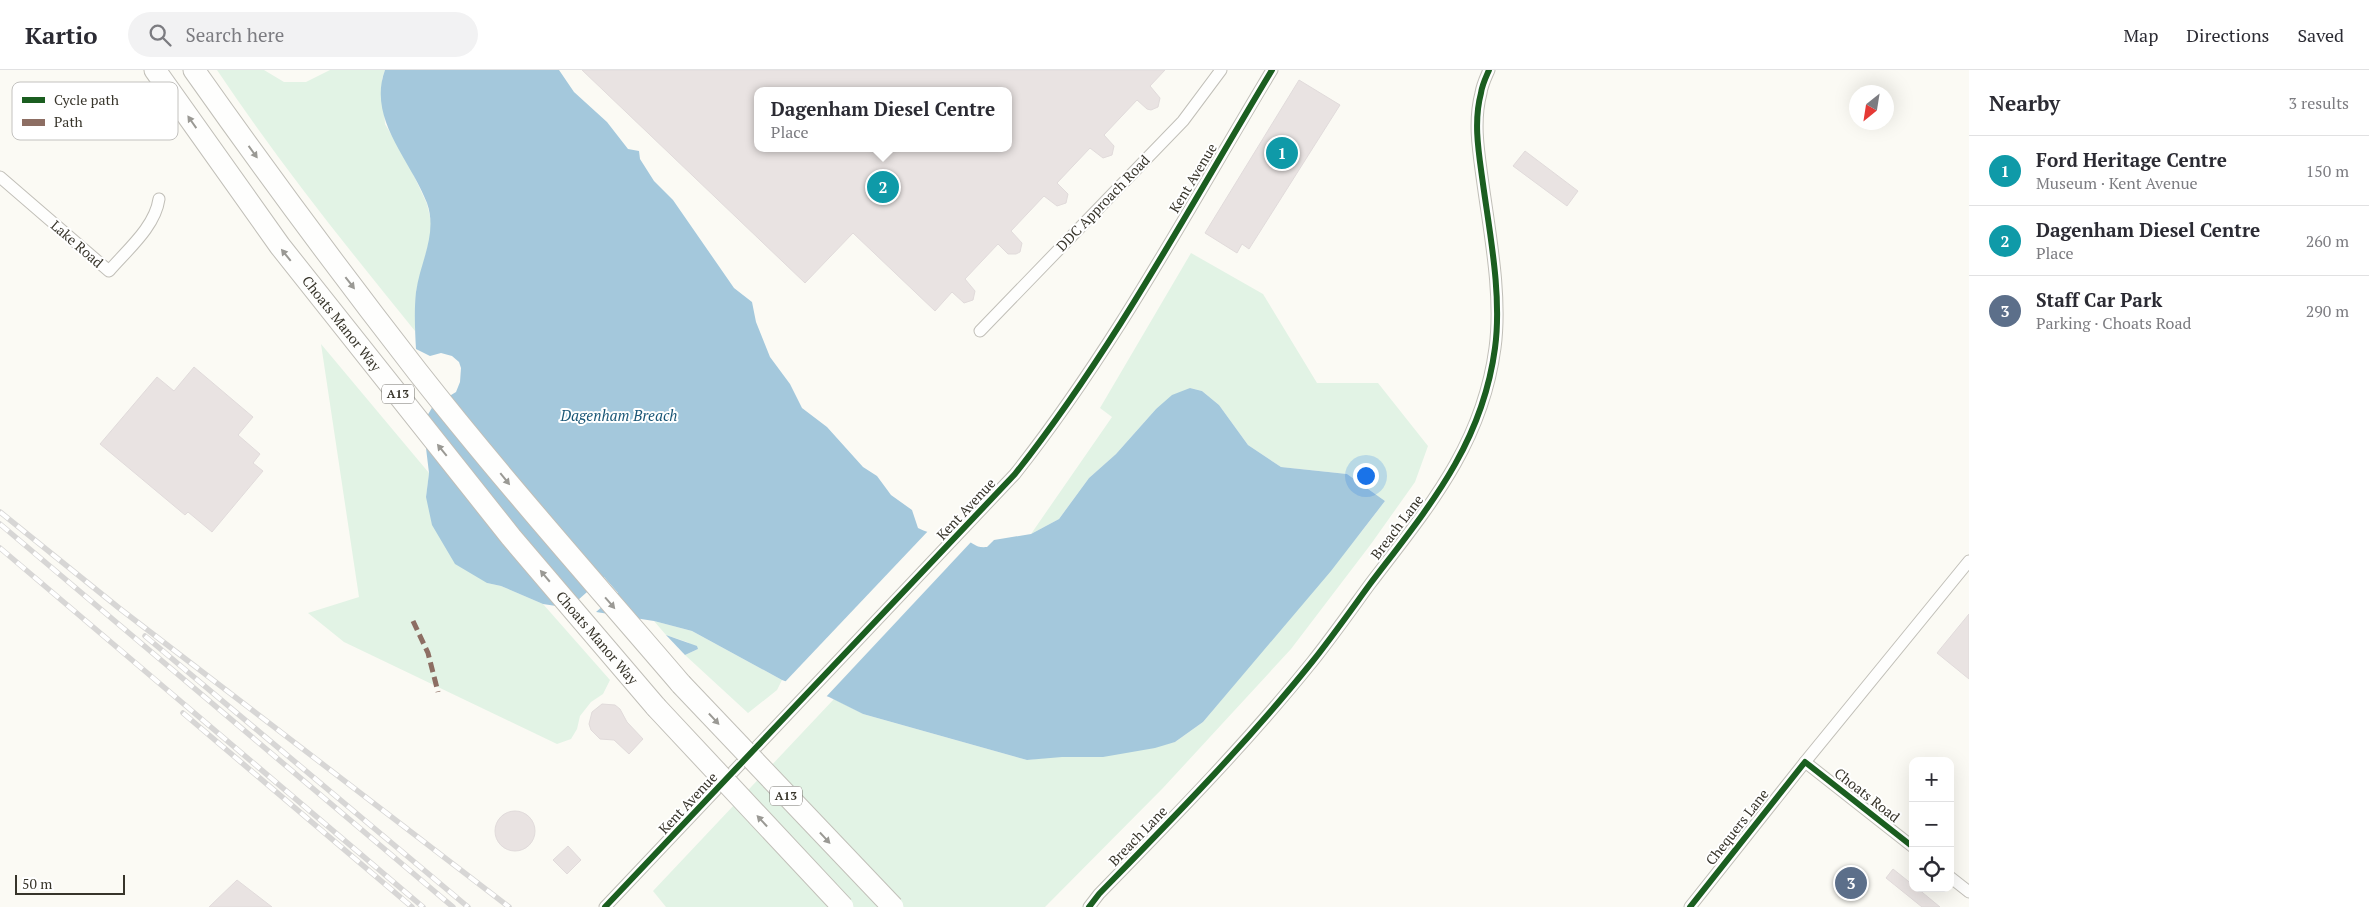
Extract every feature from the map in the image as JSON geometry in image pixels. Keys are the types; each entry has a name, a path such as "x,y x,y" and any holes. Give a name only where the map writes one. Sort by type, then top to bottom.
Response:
{"highway":[{"name":"Choats Manor Way","path":"155,70 164,82"},
{"name":"A13","path":"194,70 305,224 418,372 535,515 681,684 893,907"},
{"name":"Choats Manor Way","path":"178,102 286,254 511,537 656,707 843,907"}],"street":[{"name":"DDC Approach Road","path":"980,331 1183,121 1221,70"},
{"name":"Kent Avenue","path":"605,907 796,708 1015,474 1048,432 1124,318 1272,70"},
{"name":"Breach Lane","path":"1089,907 1099,894 1223,765 1312,662 1450,477 1468,444 1480,415 1496,344 1497,312 1491,247 1477,139 1480,92 1489,70"},
{"name":"Lake Road","path":"0,177 109,271 146,228 155,214 159,199"},
{"name":"Chequers Lane","path":"1690,907 1969,561"},
{"name":"Choats Road","path":"1805,762 1909,844"},
{"path":"1954,880 1969,892"}],"green space":[{"path":"217,70 264,70 284,82 306,82 330,70 385,70 382,79 385,124 409,165 427,204 431,221 431,234 416,292 415,331 288,170"},
{"path":"1191,253 1263,294 1317,383 1378,383 1428,446 1415,482 1371,544 1291,649 1163,788 1045,907 666,907 653,891 834,699 863,714 1027,760 1175,742 1203,722 1362,531 1385,501 1347,474 1281,467 1248,445 1219,405 1202,391 1190,388 1156,409 1116,454 1089,478 1059,519 1031,534 1112,417 1100,408"},
{"path":"321,344 429,473 426,497 487,583 501,586 543,604 610,680 603,694 591,702 580,716 577,729 571,739 557,744 344,642 308,613 359,597"},
{"path":"654,621 692,631 782,680 777,690 748,713 685,655 698,649 687,642 666,635"}],"water":[{"name":"Dagenham Breach","path":"385,70 559,70 574,92 607,122 628,149 639,151 640,159 654,181 673,200 734,288 752,302 756,322 770,357 790,384 802,408 827,427 863,467 877,476 891,495 912,510 918,528 923,531 959,538 983,547 987,547 994,540 1031,534 1059,519 1089,478 1116,454 1156,409 1172,395 1190,388 1202,391 1219,405 1248,445 1281,467 1347,474 1385,501 1331,571 1203,722 1175,742 1155,748 1103,757 1062,757 1027,760 863,714 829,697 782,680 692,631 654,621 596,612 618,593 604,577 569,608 543,604 501,586 487,583 455,564 432,525 426,497 429,473 423,423 433,406 456,392 460,382 461,368 459,362 452,356 441,353 430,356 416,349 416,292 429,237 430,214 420,187 393,139 386,122 381,88"},
{"path":"666,635 697,646 698,649 685,655"}],"pier":[{"path":"929,530 968,538 972,541 825,698 784,683"}],"building":[{"path":"582,70 1165,70 1150,86 1160,98 1158,107 1151,110 1147,109 1137,100 1104,135 1114,146 1112,155 1103,158 1090,148 1057,183 1068,194 1066,203 1057,206 1044,196 1011,231 1022,243 1020,252 1008,254 998,244 965,279 975,291 973,300 964,303 952,292 935,311 853,233 805,283"},
{"path":"1299,80 1340,105 1249,249 1242,244 1237,253 1205,233"},
{"path":"1525,151 1578,191 1567,206 1513,166"},
{"path":"194,367 253,417 238,435 260,454 253,463 263,471 212,532 188,512 185,515 100,444 157,377 174,391"},
{"path":"1969,614 1969,679 1937,653"},
{"path":"602,704 615,705 620,709 627,722 643,739 629,754 614,740 600,739 591,730 589,724 592,712"},
{"path":"519,811 526,814 532,820 535,831 534,839 526,848 519,851 511,851 504,848 496,839 495,827 498,820 507,812"},
{"path":"568,846 581,860 567,874 553,860"},
{"path":"1893,869 1909,882 1909,892 1922,892 1940,907 1922,907 1886,878"},
{"path":"237,880 272,907 209,907"}],"railway":[{"path":"0,512 119,608 509,907"},
{"path":"0,524 453,907"},
{"path":"0,548 423,907"},
{"path":"145,636 468,907"},
{"path":"183,713 412,907"}],"marked path":[{"path":"413,621 428,653 438,692"}],"cycle path":[{"path":"605,907 1015,474 1051,426 1118,327 1181,225 1272,70"},
{"path":"1089,907 1099,894 1235,752 1312,662 1412,529 1449,475 1465,446 1478,416 1488,383 1497,328 1494,266 1477,127 1479,104 1484,81 1489,70"},
{"path":"1690,907 1805,762 1909,844"}],"place":[{"name":"Ford Heritage Centre","path":"1282,153"},
{"name":"Dagenham Diesel Centre","path":"883,187"},
{"name":"Staff Car Park","path":"1851,883"}]}
